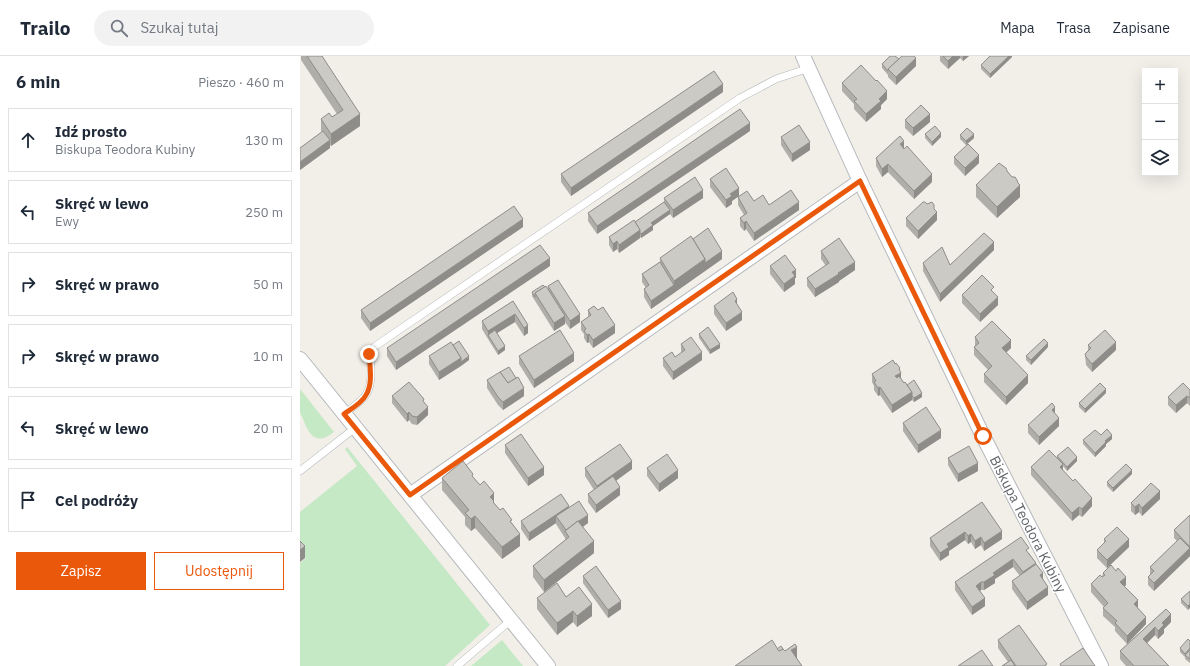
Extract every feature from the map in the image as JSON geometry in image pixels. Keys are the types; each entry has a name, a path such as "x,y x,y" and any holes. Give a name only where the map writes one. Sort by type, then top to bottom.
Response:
{"street":[{"name":"Biskupa Teodora Kubiny","path":"806,62 860,181 983,436 1100,666"},
{"path":"410,495 860,181"},
{"path":"300,359 548,666"}],"lane":[{"path":"344,414 366,395 370,384 369,354 374,347 740,98 806,62"},
{"path":"300,471 356,428"},
{"path":"457,666 511,620"}],"green space":[{"path":"300,389 334,432 325,438 317,438 311,434 305,424 300,412"},
{"path":"347,447 490,625 445,666 300,666 300,563 306,558 300,550 300,512 357,466 345,449"},
{"path":"502,640 523,666 471,666"}],"building":[{"path":"307,56 322,56 360,114 331,134 321,119 329,113 332,117 343,110"},
{"path":"890,56 895,56 899,59 888,69 888,71 882,64"},
{"path":"902,56 914,56 916,58 896,77 888,69"},
{"path":"943,56 953,56 948,61"},
{"path":"990,56 1009,56 990,74 981,65"},
{"path":"861,65 887,91 879,99 881,101 866,114 854,101 857,99 842,83"},
{"path":"714,71 723,84 571,188 561,174"},
{"path":"921,105 930,114 913,128 905,120"},
{"path":"740,109 750,123 597,226 588,213"},
{"path":"799,125 810,142 792,154 781,137"},
{"path":"935,126 941,133 932,142 925,134"},
{"path":"967,128 974,134 966,141 960,135"},
{"path":"323,131 330,140 300,162 300,148"},
{"path":"900,136 904,141 900,144 904,149 907,146 932,174 914,191 888,164 882,169 876,158"},
{"path":"968,144 979,155 965,168 954,157"},
{"path":"999,163 1006,168 1012,177 1015,177 1020,185 997,207 976,185"},
{"path":"726,168 739,188 730,194 732,196 726,200 710,179"},
{"path":"695,177 703,190 673,210 664,198"},
{"path":"791,190 799,202 754,233 746,221 744,223 740,218 747,213 738,197 747,191 754,201 763,195 769,205"},
{"path":"664,202 670,210 651,223 653,225 641,234 635,222"},
{"path":"923,202 927,204 932,202 934,209 937,212 918,231 906,218"},
{"path":"514,206 523,219 370,323 361,310"},
{"path":"634,220 640,230 619,245 617,241 613,244 609,237"},
{"path":"708,228 722,251 705,263 705,259 693,239"},
{"path":"984,233 994,242 940,294 923,263 942,247 950,265"},
{"path":"691,236 705,259 674,281 660,258"},
{"path":"839,238 855,262 815,289 807,278 829,263 821,251"},
{"path":"540,245 550,258 396,362 387,348"},
{"path":"785,255 796,270 792,272 795,276 784,284 770,266"},
{"path":"660,262 674,285 651,301 644,289 649,285 642,274"},
{"path":"982,275 994,287 991,290 998,297 980,314 962,295"},
{"path":"558,280 580,314 570,321 548,286"},
{"path":"543,285 545,287 535,293 535,297 532,292"},
{"path":"546,286 565,316 554,323 535,293"},
{"path":"733,292 737,299 735,301 742,312 726,323 714,306"},
{"path":"513,301 528,325 524,328 515,314 488,331 482,321"},
{"path":"594,306 598,310 603,307 615,325 593,340 589,334 587,335 584,331 586,329 581,322 591,315 588,310"},
{"path":"992,321 1011,340 1002,348 1028,375 1006,397 984,374 992,366 974,347 979,343 975,337"},
{"path":"708,327 720,344 710,350 699,334"},
{"path":"495,330 505,346 498,351 488,335"},
{"path":"560,330 574,353 534,380 519,356"},
{"path":"1105,330 1116,342 1092,364 1085,354 1091,348 1088,345"},
{"path":"691,337 702,352 673,372 663,358 672,352 675,357 685,350 681,344"},
{"path":"1044,339 1048,343 1031,360 1026,356"},
{"path":"459,341 469,356 461,362 461,358 453,345"},
{"path":"451,342 461,358 439,372 429,356"},
{"path":"893,360 900,368 901,373 895,376 897,378 899,376 912,392 892,405 880,387 878,388 874,382 876,381 872,374"},
{"path":"509,367 516,378 508,383 500,372"},
{"path":"500,372 508,383 518,377 524,388 503,402 487,380"},
{"path":"914,380 922,393 914,398 907,385"},
{"path":"409,382 424,399 423,401 428,407 417,417 412,416 409,412 407,414 392,396"},
{"path":"1100,383 1106,389 1085,409 1079,403"},
{"path":"1183,383 1190,390 1190,398 1187,396 1176,405 1168,397"},
{"path":"1052,403 1055,407 1052,410 1059,418 1039,437 1028,425"},
{"path":"926,407 941,430 918,445 903,423"},
{"path":"1107,429 1112,435 1095,453 1083,440 1095,430 1101,435"},
{"path":"521,434 544,467 528,478 505,445"},
{"path":"620,444 632,461 597,486 585,468"},
{"path":"969,446 978,463 958,474 948,458"},
{"path":"1068,447 1077,457 1067,467 1057,456"},
{"path":"1049,450 1063,464 1060,467 1073,481 1075,479 1092,498 1082,509 1079,507 1072,513 1031,467"},
{"path":"667,454 678,470 659,484 647,468"},
{"path":"463,461 473,474 472,476 480,485 484,481 494,493 490,497 494,501 493,502 500,510 503,508 512,520 510,521 520,534 502,547 475,516 471,519 465,513 469,510 442,478"},
{"path":"1126,464 1132,470 1113,488 1107,482"},
{"path":"613,476 620,487 596,505 588,494"},
{"path":"1151,483 1160,491 1142,508 1139,504 1135,507 1131,503"},
{"path":"561,494 569,506 529,533 521,521"},
{"path":"579,501 588,515 566,530 556,516"},
{"path":"982,502 1002,531 984,543 981,537 975,541 971,534 968,536 965,532 947,544 949,547 940,553 930,538"},
{"path":"1190,515 1190,547 1174,530"},
{"path":"578,521 594,541 544,580 533,566 569,537 565,531"},
{"path":"1117,527 1129,539 1107,560 1097,550 1106,541 1104,539"},
{"path":"1021,537 1029,548 1026,550 1036,563 1023,572 1013,559 993,573 995,575 976,586 985,598 972,607 955,582"},
{"path":"1180,538 1190,548 1154,583 1148,577 1154,571 1150,567"},
{"path":"300,541 305,546 300,550"},
{"path":"1036,564 1043,573 1040,575 1048,587 1027,602 1012,581"},
{"path":"1111,565 1116,571 1118,568 1126,577 1120,582 1138,600 1134,604 1146,617 1127,636 1115,623 1117,621 1103,608 1108,603 1091,584 1100,575 1102,577 1105,575 1103,573"},
{"path":"596,566 621,601 608,610 583,576"},
{"path":"557,583 566,597 579,587 592,604 577,616 573,611 557,623 537,598"},
{"path":"1190,591 1190,604 1188,606 1181,599"},
{"path":"1166,609 1171,614 1162,623 1164,625 1158,631 1155,627 1143,639 1169,666 1134,666 1120,651"},
{"path":"1019,625 1047,664 1044,666 1016,666 998,640"},
{"path":"1188,639 1190,641 1190,648 1185,654 1180,648"},
{"path":"772,640 779,651 783,649 785,651 795,644 797,647 791,650 802,666 735,666"},
{"path":"781,646 783,649 779,651 777,649"},
{"path":"1083,648 1095,666 1061,666 1060,664"},
{"path":"982,650 993,666 958,666"},
{"path":"1190,650 1190,659 1185,655"},
{"path":"1011,660 1015,666 1002,666"}],"route":[{"path":"369,354 370,384 366,395 344,414 410,495 860,181 983,436"}]}
